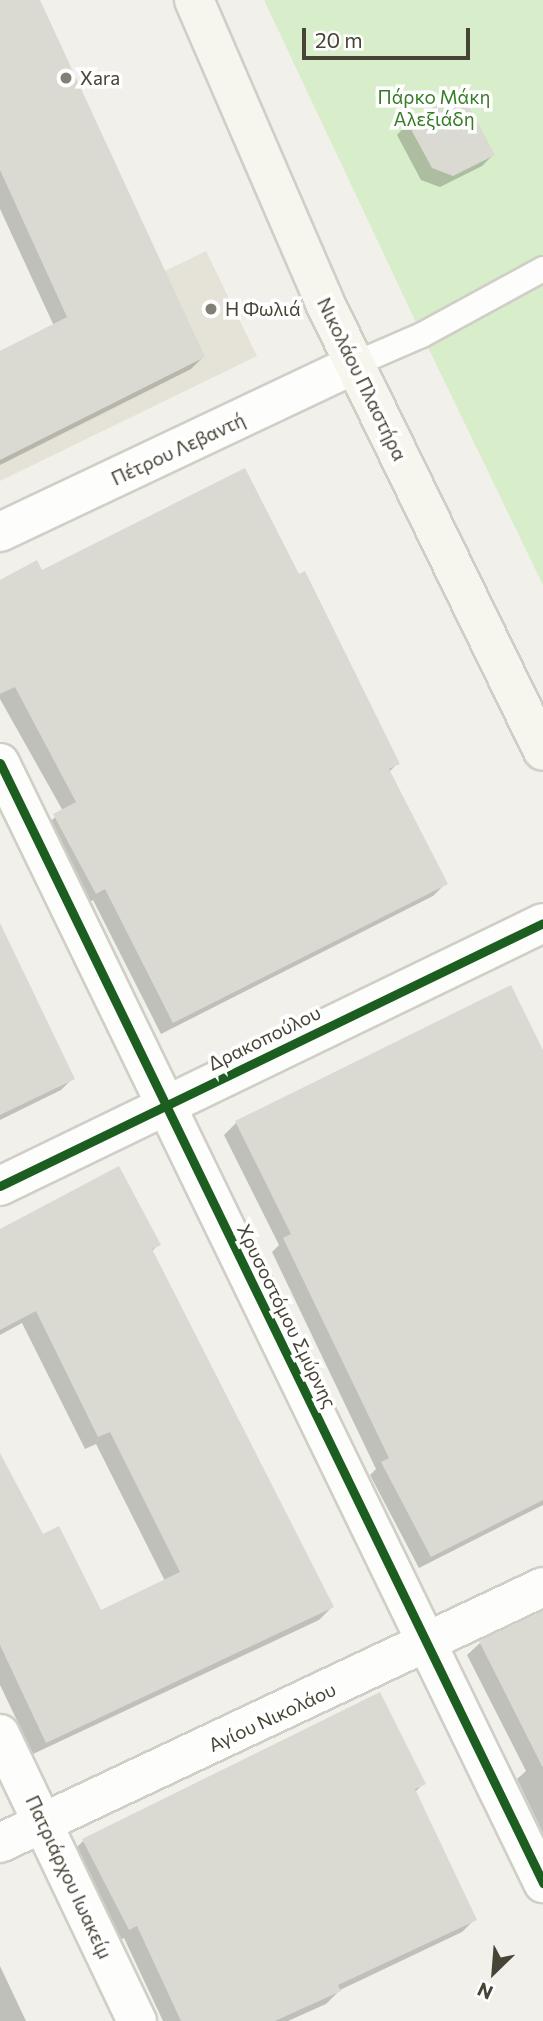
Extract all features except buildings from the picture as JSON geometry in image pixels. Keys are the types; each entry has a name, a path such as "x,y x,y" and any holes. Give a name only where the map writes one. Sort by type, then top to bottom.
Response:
{"main road":[{"name":"Νικολάου Πλαστήρα","path":"194,0 355,364 543,751"}],"street":[{"name":"Πέτρου Λεβαντή","path":"0,532 355,364"},
{"name":"Χρυσοστόμου Σμύρνης","path":"0,763 543,1884"},
{"name":"Δρακοπούλου","path":"0,1186 543,923"},
{"name":"Αγίου Νικολάου","path":"0,1843 428,1645 543,1587"},
{"name":"Πατριάρχου Ιωακείμ","path":"0,1734 137,2021"}],"lane":[{"path":"355,364 422,335 543,269"}],"shaded area":[{"path":"206,251 257,356 0,481 0,351"}],"green space":[{"name":"Πάρκο Μάκη Αλεξιάδη","path":"264,0 543,0 543,585 422,335"}],"cycle path":[{"path":"0,763 543,1883"},
{"path":"0,1186 543,923"}],"place":[{"name":"Xara","path":"66,78"},
{"name":"Η Φωλιά","path":"211,309"}]}
